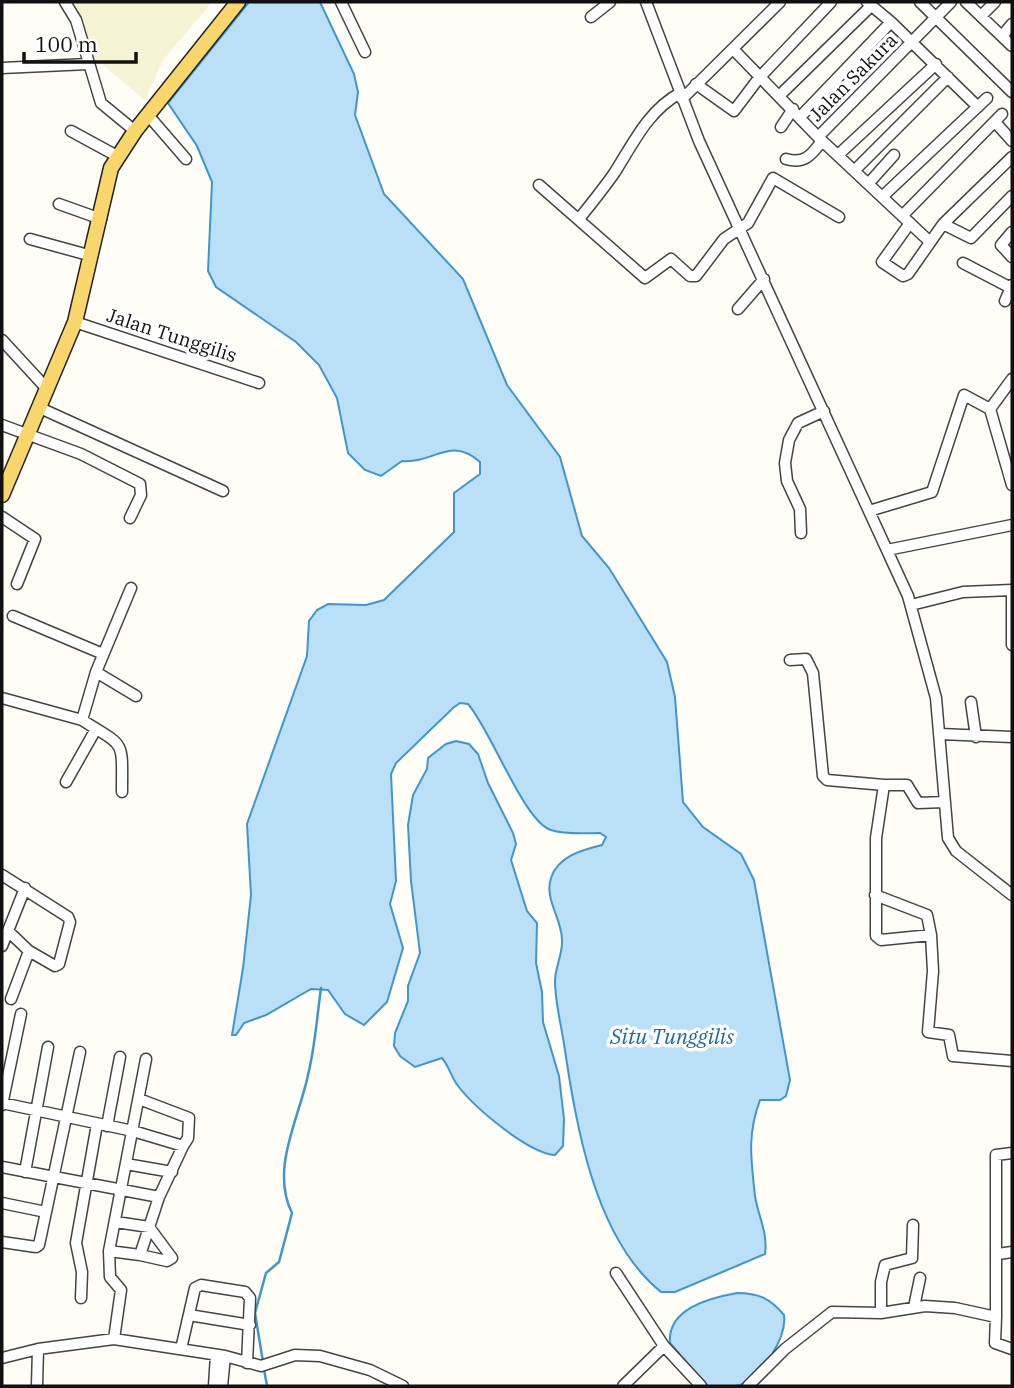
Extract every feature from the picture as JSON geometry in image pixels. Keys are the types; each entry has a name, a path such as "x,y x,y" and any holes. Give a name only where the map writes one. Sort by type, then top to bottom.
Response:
{"main road":[{"path":"2,495 75,322 101,219 107,179 117,156 238,2"}],"street":[{"path":"65,2 76,20 101,103 135,131"},
{"path":"341,2 365,52"},
{"path":"592,18 610,2"},
{"path":"646,2 681,96 911,605 936,698 951,843 1012,895"},
{"path":"579,219 613,174 642,127 662,103 681,96 696,84 780,2"},
{"path":"696,84 733,111 759,78 831,2"},
{"path":"920,2 1012,92"},
{"name":"Jalan Sakura","path":"786,159 796,162 805,160 820,139 951,2"},
{"path":"965,2 1012,46"},
{"path":"981,16 995,2"},
{"path":"780,95 869,4 936,64 978,107"},
{"path":"781,127 891,22"},
{"path":"1002,36 1012,24"},
{"path":"733,49 820,139 929,241"},
{"path":"2,68 88,64"},
{"path":"838,156 936,64"},
{"path":"854,171 948,77"},
{"path":"882,197 987,98"},
{"path":"148,115 186,159"},
{"path":"1012,141 998,118 906,220 883,264 907,276 943,224 1012,157"},
{"path":"71,131 117,156"},
{"path":"868,184 894,155"},
{"path":"539,185 645,278 671,260 690,276 696,276 724,239 741,230 773,178 839,217"},
{"path":"943,224 971,238 1012,197"},
{"path":"59,204 101,219"},
{"path":"1012,232 1001,244 1012,257"},
{"path":"30,239 92,256"},
{"path":"963,263 1012,287 1005,301"},
{"path":"738,309 764,279"},
{"name":"Jalan Tunggilis","path":"75,322 258,383"},
{"path":"2,341 48,390"},
{"path":"990,409 1012,379"},
{"path":"869,511 932,492 964,395 990,409 1012,485"},
{"path":"40,408 223,491"},
{"path":"801,533 800,509 786,474 786,452 798,422 824,411"},
{"path":"2,425 81,454 140,484 141,495 130,518"},
{"path":"2,517 34,539 17,584"},
{"path":"887,550 1012,525"},
{"path":"82,720 96,672 131,588"},
{"path":"911,605 963,592 1012,590 1012,645"},
{"path":"13,616 103,654"},
{"path":"790,660 806,660 813,673 824,776 827,780 908,785 918,803 945,802"},
{"path":"96,672 136,696"},
{"path":"2,698 82,720 117,741 122,749 122,792"},
{"path":"971,702 976,737"},
{"path":"66,782 96,729"},
{"path":"940,734 1012,737"},
{"path":"884,785 878,809 875,895 879,940 931,935"},
{"path":"2,875 68,916 70,922 58,966 29,951 8,931"},
{"path":"2,946 25,888"},
{"path":"875,895 927,915 933,971 928,1032 949,1035 953,1056 1012,1061"},
{"path":"11,999 29,951"},
{"path":"21,1014 2,1104 133,1131 183,1146"},
{"path":"25,1172 48,1047"},
{"path":"2,1241 38,1246 80,1052"},
{"path":"81,1298 82,1272 76,1248 87,1185 120,1057"},
{"path":"114,1339 121,1290 110,1278 109,1251 146,1059"},
{"path":"139,1100 189,1118 188,1138 159,1197 140,1255"},
{"path":"1012,1153 996,1155 998,1254 995,1343 1012,1349"},
{"path":"126,1164 172,1171"},
{"path":"2,1167 120,1192 159,1197"},
{"path":"2,1203 46,1212"},
{"path":"109,1251 171,1260 171,1256 149,1227 116,1222"},
{"path":"881,1313 883,1270 889,1262 912,1258 913,1225"},
{"path":"998,1254 1012,1252"},
{"path":"616,1273 664,1346 701,1386"},
{"path":"914,1307 920,1278"},
{"path":"181,1349 195,1288 201,1285 223,1289 249,1295 247,1363"},
{"path":"748,1386 785,1349 832,1312 881,1313 914,1307 955,1308 996,1317"},
{"path":"190,1315 250,1325"},
{"path":"2,1358 38,1349 114,1339 220,1355 247,1363 265,1364 295,1355 320,1356 370,1370 403,1386"},
{"path":"623,1386 664,1346"},
{"path":"37,1386 38,1349"},
{"path":"214,1386 220,1355"},
{"path":"220,1355 222,1386"}],"shaded area":[{"path":"75,2 212,2 163,60 145,100 96,59"}],"water":[{"name":"Situ Tunggilis","path":"249,2 320,2 354,74 358,92 355,115 384,194 463,279 507,385 560,457 582,536 609,568 667,662 675,697 683,802 703,827 741,854 754,880 790,1080 786,1096 780,1100 760,1100 753,1125 752,1170 764,1231 765,1254 675,1292 661,1292 638,1269 619,1242 604,1211 582,1143 557,1005 555,976 562,940 551,901 551,878 554,870 565,859 602,845 606,837 600,833 557,832 541,823 530,811 468,704 460,703 453,708 396,763 391,774 396,881 390,904 403,948 387,1002 364,1025 345,1014 328,990 311,989 266,1015 244,1023 236,1035 232,1035 251,895 247,824 307,656 309,621 317,610 328,604 366,605 384,600 454,532 454,493 480,474 480,462 460,451 402,461 381,476 365,470 348,453 337,398 319,365 296,342 216,287 208,271 212,182 197,146 168,103"},
{"name":"Situ Tunggilis","path":"456,741 469,744 478,754 488,783 513,833 516,844 511,860 527,911 537,923 536,963 542,992 543,1022 559,1076 564,1119 563,1146 555,1155 517,1138 489,1117 458,1086 442,1058 415,1067 400,1056 394,1046 395,1033 408,1001 408,986 420,953 411,881 408,825 413,795 427,769 428,758 446,744"},
{"path":"737,1293 757,1295 774,1304 784,1315 781,1334 771,1355 757,1374 736,1386 707,1386 670,1343 671,1331 682,1314 692,1307"}],"waterway":[{"path":"263,1362 255,1313 266,1273 279,1262 292,1213 286,1196 285,1162 310,1064 321,988"},
{"path":"264,1369 267,1386"}]}
